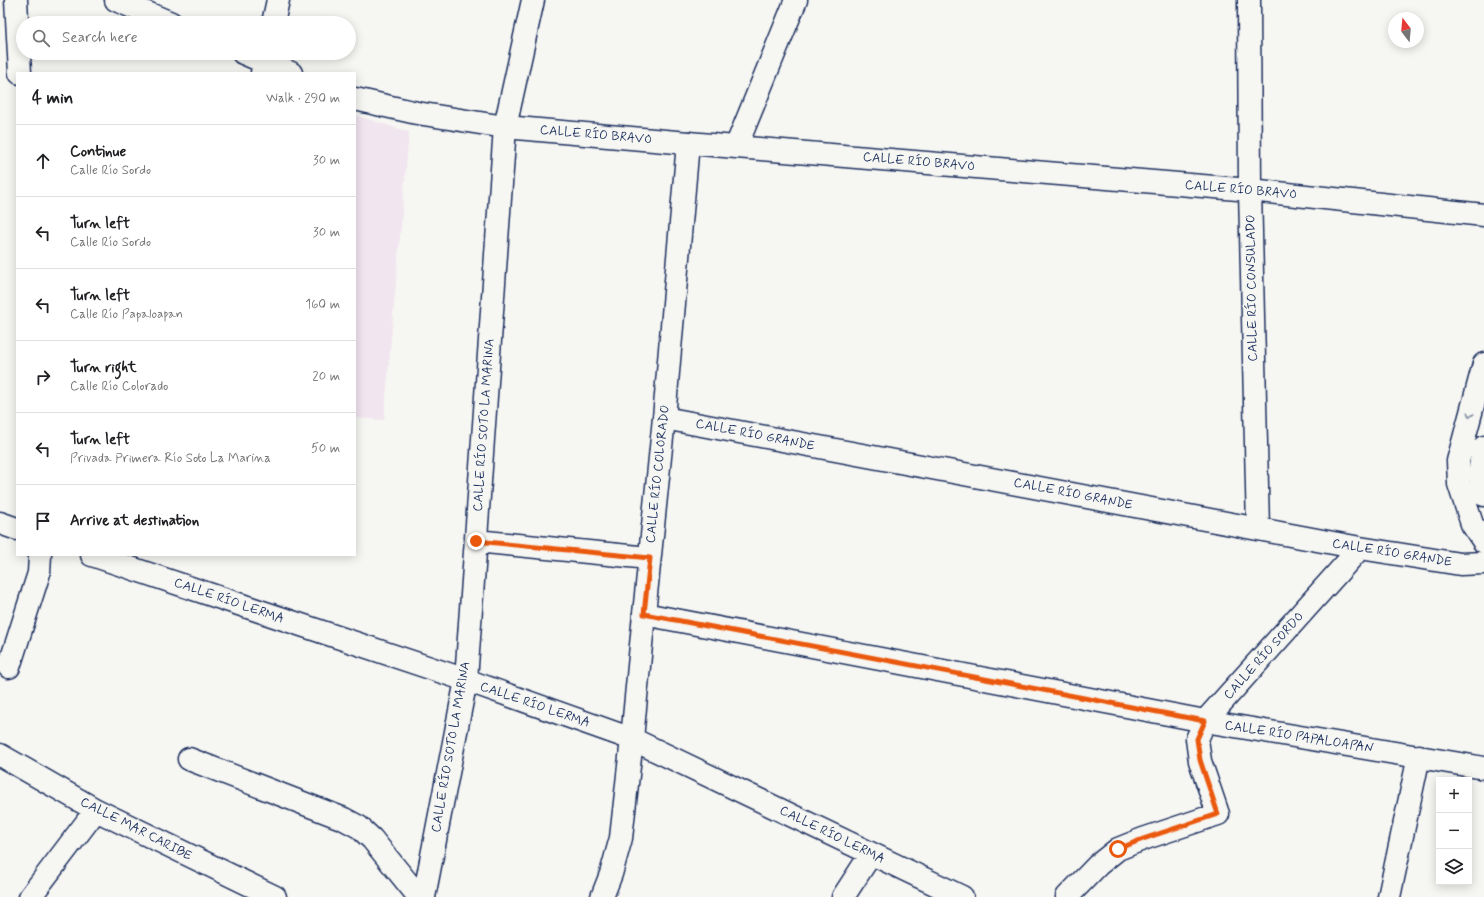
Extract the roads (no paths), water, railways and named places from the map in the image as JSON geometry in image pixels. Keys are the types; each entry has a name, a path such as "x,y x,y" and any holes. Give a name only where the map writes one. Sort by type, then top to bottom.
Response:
{"street":[{"path":"16,0 17,16"},
{"path":"116,0 154,16"},
{"path":"275,16 278,0"},
{"name":"CALLE RÍO SOTO LA MARINA","path":"424,897 466,680 505,127 533,0"},
{"path":"736,147 796,0"},
{"name":"CALLE RÍO CONSULADO","path":"1249,0 1250,190 1258,529"},
{"path":"19,60 20,72"},
{"path":"264,63 288,72"},
{"name":"CALLE RÍO BRAVO","path":"356,99 417,113 505,127 1250,190 1484,215"},
{"name":"CALLE RÍO COLORADO","path":"602,897 611,874 621,838 664,418 688,143"},
{"path":"1484,364 1458,460 1459,484 1472,524 1484,542"},
{"name":"CALLE RÍO GRANDE","path":"664,418 1360,548 1460,564 1484,563"},
{"path":"1484,447 1480,462 1480,484 1484,495"},
{"path":"0,523 16,529"},
{"path":"476,541 650,558"},
{"name":"CALLE RÍO SORDO","path":"1067,897 1098,865 1118,849 1218,814 1200,760 1197,739 1205,721 1360,548"},
{"path":"9,667 40,572 40,556"},
{"name":"CALLE RÍO LERMA","path":"95,556 466,680 632,739 962,897"},
{"name":"CALLE RÍO PAPALOAPAN","path":"644,614 1205,721 1420,756 1484,768"},
{"name":"CALLE MAR CARIBE","path":"0,755 96,810 264,895"},
{"path":"1389,897 1420,756"},
{"path":"189,759 344,819 358,827 372,839 419,897"},
{"path":"30,897 96,810"},
{"path":"843,897 872,854"}]}
